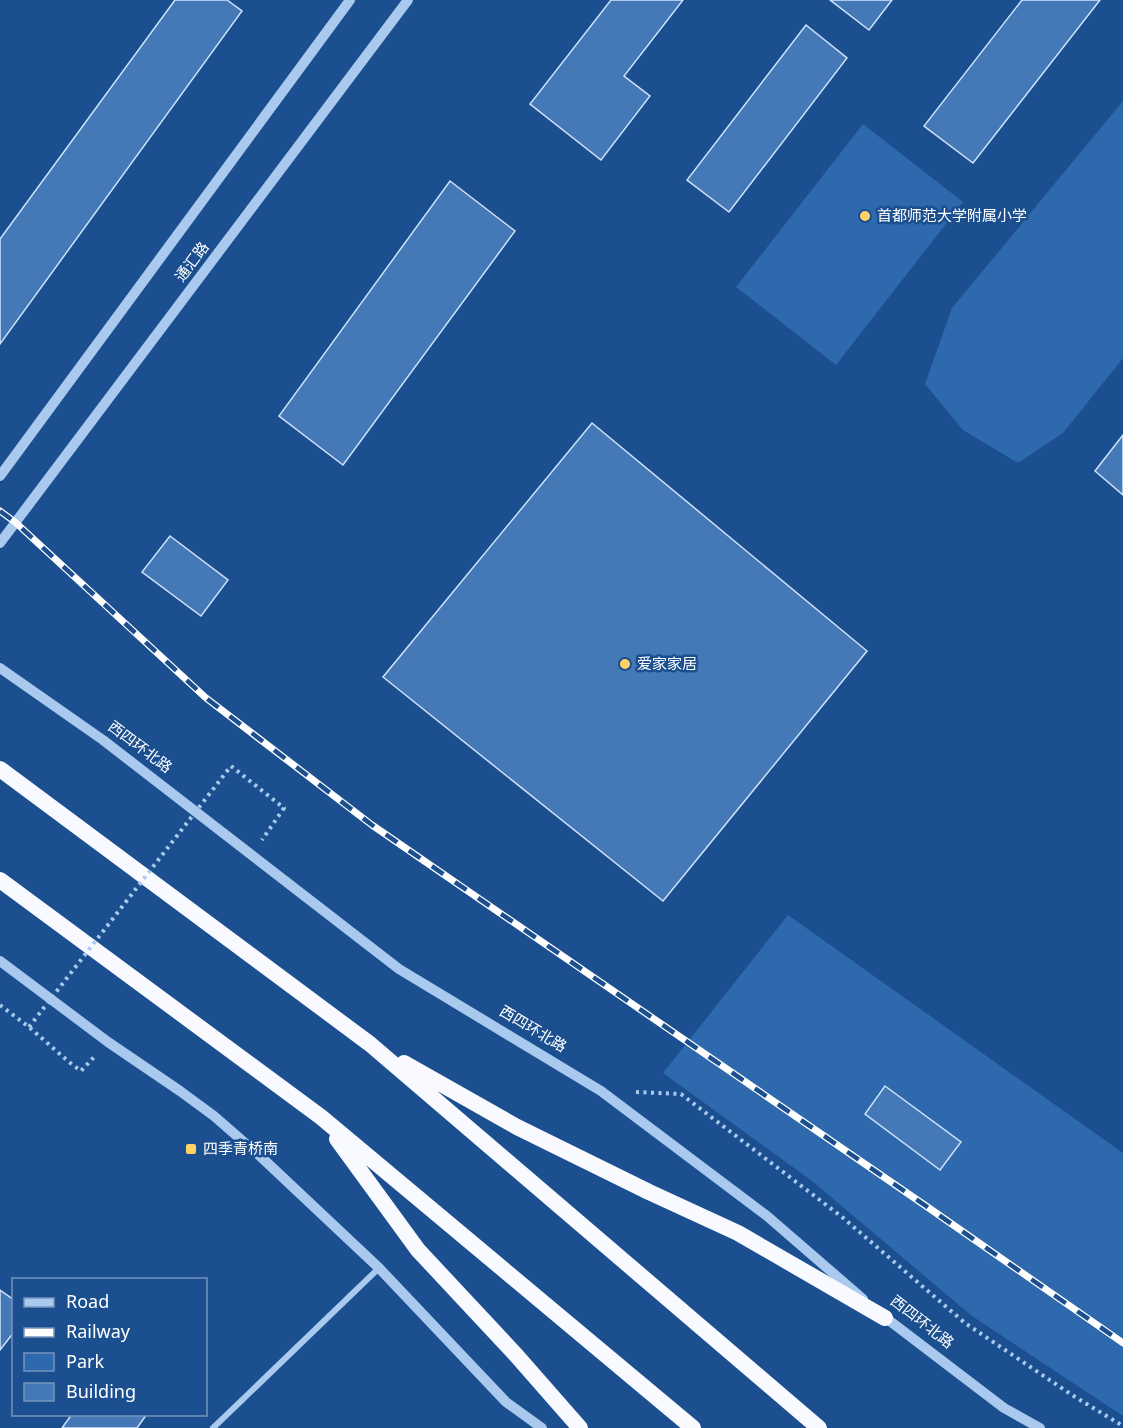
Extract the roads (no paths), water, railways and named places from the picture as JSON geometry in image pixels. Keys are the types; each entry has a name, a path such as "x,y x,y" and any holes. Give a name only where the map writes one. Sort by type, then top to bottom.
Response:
{"highway":[{"path":"0,769 370,1044 819,1428"},
{"path":"0,880 321,1117 693,1428"},
{"path":"370,1044 517,1127 738,1233 885,1318"},
{"path":"321,1117 418,1250 516,1355 580,1428"}],"street":[{"name":"通汇路","path":"0,476 350,0"},
{"name":"通汇路","path":"0,543 408,0"},
{"name":"西四环北路","path":"0,668 103,740 399,969 601,1091 767,1216 885,1318 1004,1408 1040,1428"},
{"path":"0,961 108,1042 214,1116 261,1156 380,1268 506,1402 542,1428"},
{"path":"213,1428 380,1268"}],"railway":[{"path":"0,511 15,522 206,698 372,825 1123,1343"}],"place":[{"name":"首都师范大学附属小学","path":"865,216"},
{"name":"爱家家居","path":"625,664"},
{"name":"四季青桥南","path":"191,1149"}]}
